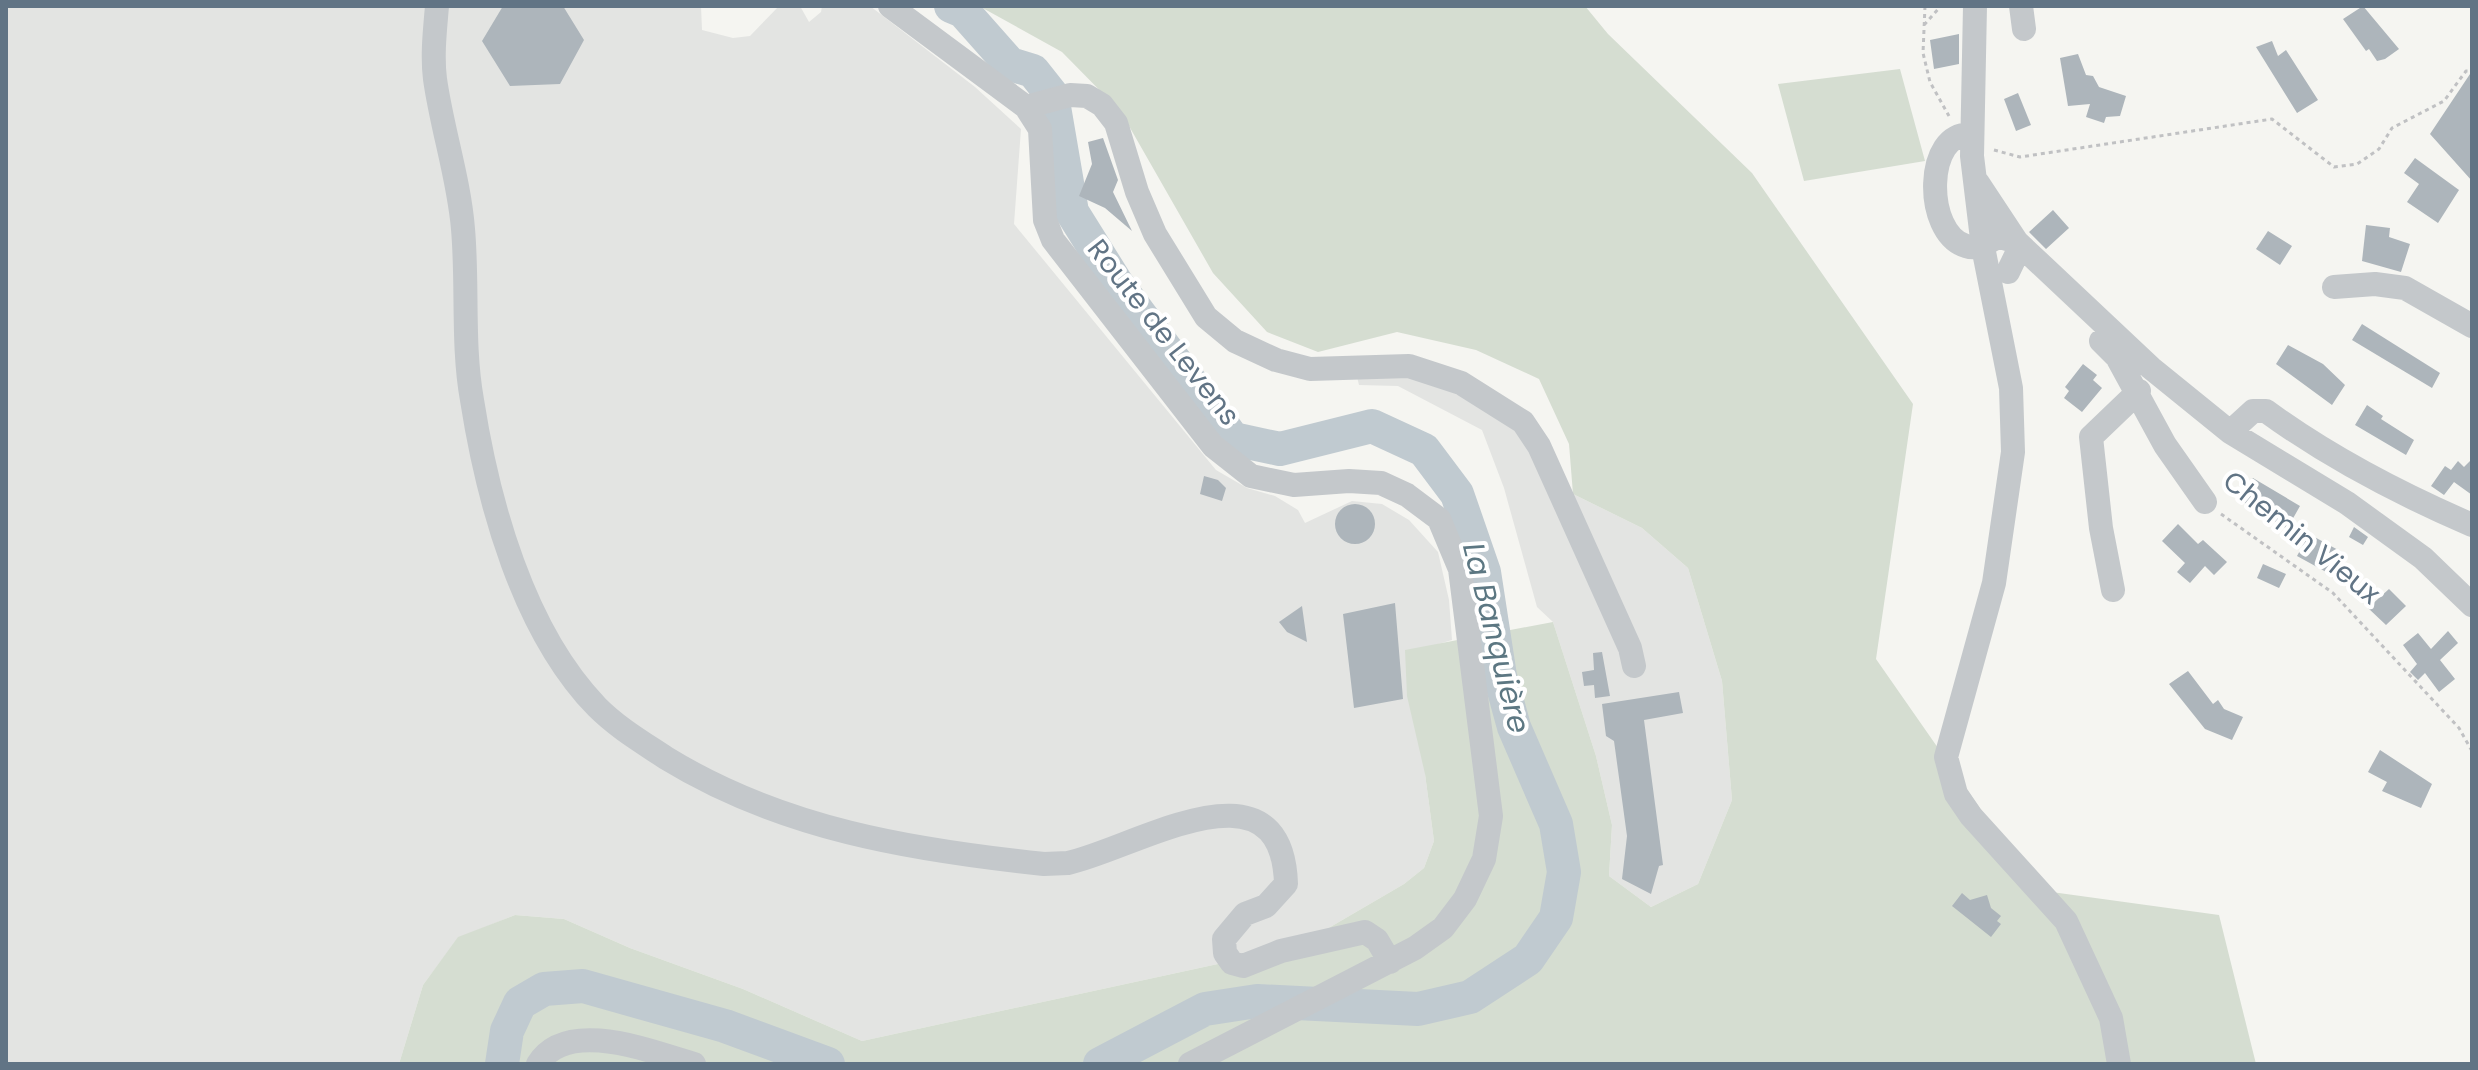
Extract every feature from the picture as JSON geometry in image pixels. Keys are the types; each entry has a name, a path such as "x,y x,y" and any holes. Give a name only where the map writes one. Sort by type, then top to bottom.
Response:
{"street":[{"path":"437,6 435,77 463,228 465,325 471,400 493,496 521,584 563,663 595,705 642,742 736,797 780,814 899,846 1030,862 1068,863 1219,814 1248,816 1263,824 1275,838 1286,884 1266,906 1245,914 1224,939 1225,953 1232,963 1243,966 1281,951 1365,932 1377,940 1381,968"},
{"path":"890,6 1032,106 1070,95 1087,96 1102,105 1116,123 1137,192 1155,234 1206,317 1235,341 1276,360 1310,369 1409,366 1461,383 1523,422 1539,446 1630,648 1634,666"},
{"path":"1978,7 1979,142 1974,177 1983,247 2000,317 2011,388 2013,452 2007,511 1994,583 1946,757 1956,794 1971,816 2066,921 2111,1018 2119,1064"},
{"name":"Route de Levens","path":"1032,106 1040,129 1045,220 1053,240 1213,446 1251,476 1294,485 1349,481 1381,483 1407,495 1439,519 1460,569 1491,816 1484,859 1465,899 1443,928 1381,968 1190,1064"},
{"path":"1979,142 1957,136 1945,146 1939,158 1935,195 1939,220 1948,233 1966,246 1983,247 2000,237 2015,261 2056,281 2151,368 2230,432 2347,503 2423,558 2472,605"},
{"path":"1974,177 2015,261"},
{"path":"2000,317 2002,285 2015,261"},
{"name":"Chemin Vieux","path":"2056,281 2056,293 2063,303 2117,357 2139,391 2165,445 2205,502"},
{"path":"2334,287 2375,284 2405,288 2472,326"},
{"path":"2113,590 2101,528 2091,437 2139,391"},
{"path":"2230,432 2253,411 2266,411 2295,432 2394,489 2472,525"},
{"path":"538,1064 545,1053 558,1045 587,1040 619,1044 694,1064"}],"path":[{"path":"1925,6 1923,53 1930,82 1941,98"},
{"path":"1924,25 1941,6"},
{"path":"1979,142 2020,157 2272,119 2334,167 2345,168 2379,149 2392,128 2444,101 2466,71 2472,71"},
{"name":"Chemin Vieux","path":"2205,502 2333,593 2459,728 2472,751"}],"shaded area":[{"path":"6,6 701,6 702,30 733,38 750,36 779,6 800,6 809,22 821,12 822,6 870,6 975,87 1021,129 1014,224 1216,470 1247,488 1275,496 1298,510 1305,523 1352,501 1382,504 1409,520 1438,552 1449,600 1452,640 1425,648 1425,774 1434,841 1424,868 1404,884 1296,947 862,1041 743,989 630,948 564,919 515,915 458,938 423,985 399,1064 6,1064"},
{"path":"979,6 1585,6 1608,34 1752,173 1913,404 1876,659 2037,890 2219,915 2256,1064 399,1064 423,985 458,937 515,915 564,919 630,948 743,989 862,1041 1296,947 1404,884 1424,868 1434,841 1425,774 1407,696 1405,650 1553,622 1596,756 1612,825 1609,876 1651,907 1698,884 1732,800 1722,681 1688,568 1642,528 1573,494 1569,444 1539,379 1476,350 1397,332 1318,352 1267,332 1213,273 1121,112 1062,52"},
{"path":"1900,69 1925,161 1804,181 1778,84"},
{"path":"1353,360 1483,387 1573,494 1642,528 1688,568 1722,681 1732,800 1698,884 1651,907 1609,876 1612,825 1596,756 1553,622 1537,607 1504,488 1482,430 1398,386 1359,385"}],"building":[{"path":"503,6 563,6 584,40 560,84 510,86 482,41"},
{"path":"2363,6 2399,49 2385,59 2377,61 2369,49 2366,51 2343,19"},
{"path":"1959,34 1959,64 1934,69 1930,40"},
{"path":"2272,41 2278,56 2286,50 2318,100 2297,113 2256,47"},
{"path":"2078,54 2086,75 2093,76 2099,87 2126,96 2120,116 2106,117 2104,123 2086,117 2090,104 2068,106 2060,58"},
{"path":"2472,71 2472,181 2430,134"},
{"path":"2018,93 2031,125 2016,131 2004,99"},
{"path":"1103,138 1118,180 1113,192 1132,231 1105,208 1079,196 1092,164 1088,142"},
{"path":"2415,158 2459,190 2438,223 2407,202 2419,184 2404,173"},
{"path":"2053,210 2069,228 2046,249 2029,232"},
{"path":"2366,225 2390,228 2389,237 2410,244 2401,272 2362,261"},
{"path":"2268,231 2292,246 2280,265 2256,249"},
{"path":"2362,324 2440,373 2432,388 2352,340"},
{"path":"2288,345 2323,364 2345,385 2332,405 2276,364"},
{"path":"2083,364 2097,375 2093,380 2102,388 2082,412 2064,398 2069,391 2065,387"},
{"path":"2367,405 2383,416 2381,419 2414,440 2406,455 2355,425"},
{"path":"2472,459 2472,495 2454,482 2444,495 2431,486 2445,466 2451,470 2458,461 2464,467"},
{"path":"1204,476 1218,480 1226,488 1222,501 1200,494"},
{"path":"2253,478 2300,506 2287,529 2243,502 2247,496 2243,493"},
{"path":"1355,504 1369,510 1375,524 1369,538 1355,544 1341,538 1335,524 1341,510"},
{"path":"2178,524 2198,544 2203,540 2227,562 2214,575 2205,566 2190,583 2177,572 2185,563 2162,541"},
{"path":"2354,527 2368,537 2363,545 2349,537"},
{"path":"2309,534 2340,551 2328,573 2297,556"},
{"path":"2263,564 2286,574 2279,588 2257,578"},
{"path":"2389,589 2406,606 2386,625 2368,608"},
{"path":"1395,603 1403,699 1354,708 1343,614"},
{"path":"1302,606 1307,642 1287,632 1279,622"},
{"path":"2448,631 2458,643 2440,660 2455,679 2439,692 2425,673 2418,680 2410,672 2417,664 2403,645 2418,633 2431,649"},
{"path":"1602,652 1610,696 1595,698 1594,685 1584,686 1582,672 1594,670 1593,653"},
{"path":"2188,671 2213,704 2218,700 2224,709 2243,717 2232,740 2205,729 2169,684"},
{"path":"1679,692 1683,713 1644,720 1663,865 1659,866 1651,894 1622,879 1627,836 1614,741 1606,736 1602,704"},
{"path":"2380,750 2432,784 2421,808 2382,791 2387,782 2368,772"},
{"path":"1962,893 1970,900 1987,895 1991,908 2001,916 1997,921 2001,924 1991,937 1952,906"}],"waterway":[{"name":"La Banquière","path":"951,6 963,11 1010,64 1033,71 1052,95 1072,212 1117,284 1233,439 1280,449 1372,426 1424,450 1457,494 1484,572 1500,676 1514,727 1556,824 1564,872 1556,918 1528,959 1470,997 1418,1009 1257,1001 1205,1009 1100,1064"},
{"name":"La Banquière","path":"502,1064 507,1031 520,1003 544,989 583,986 725,1026 828,1064"}]}
